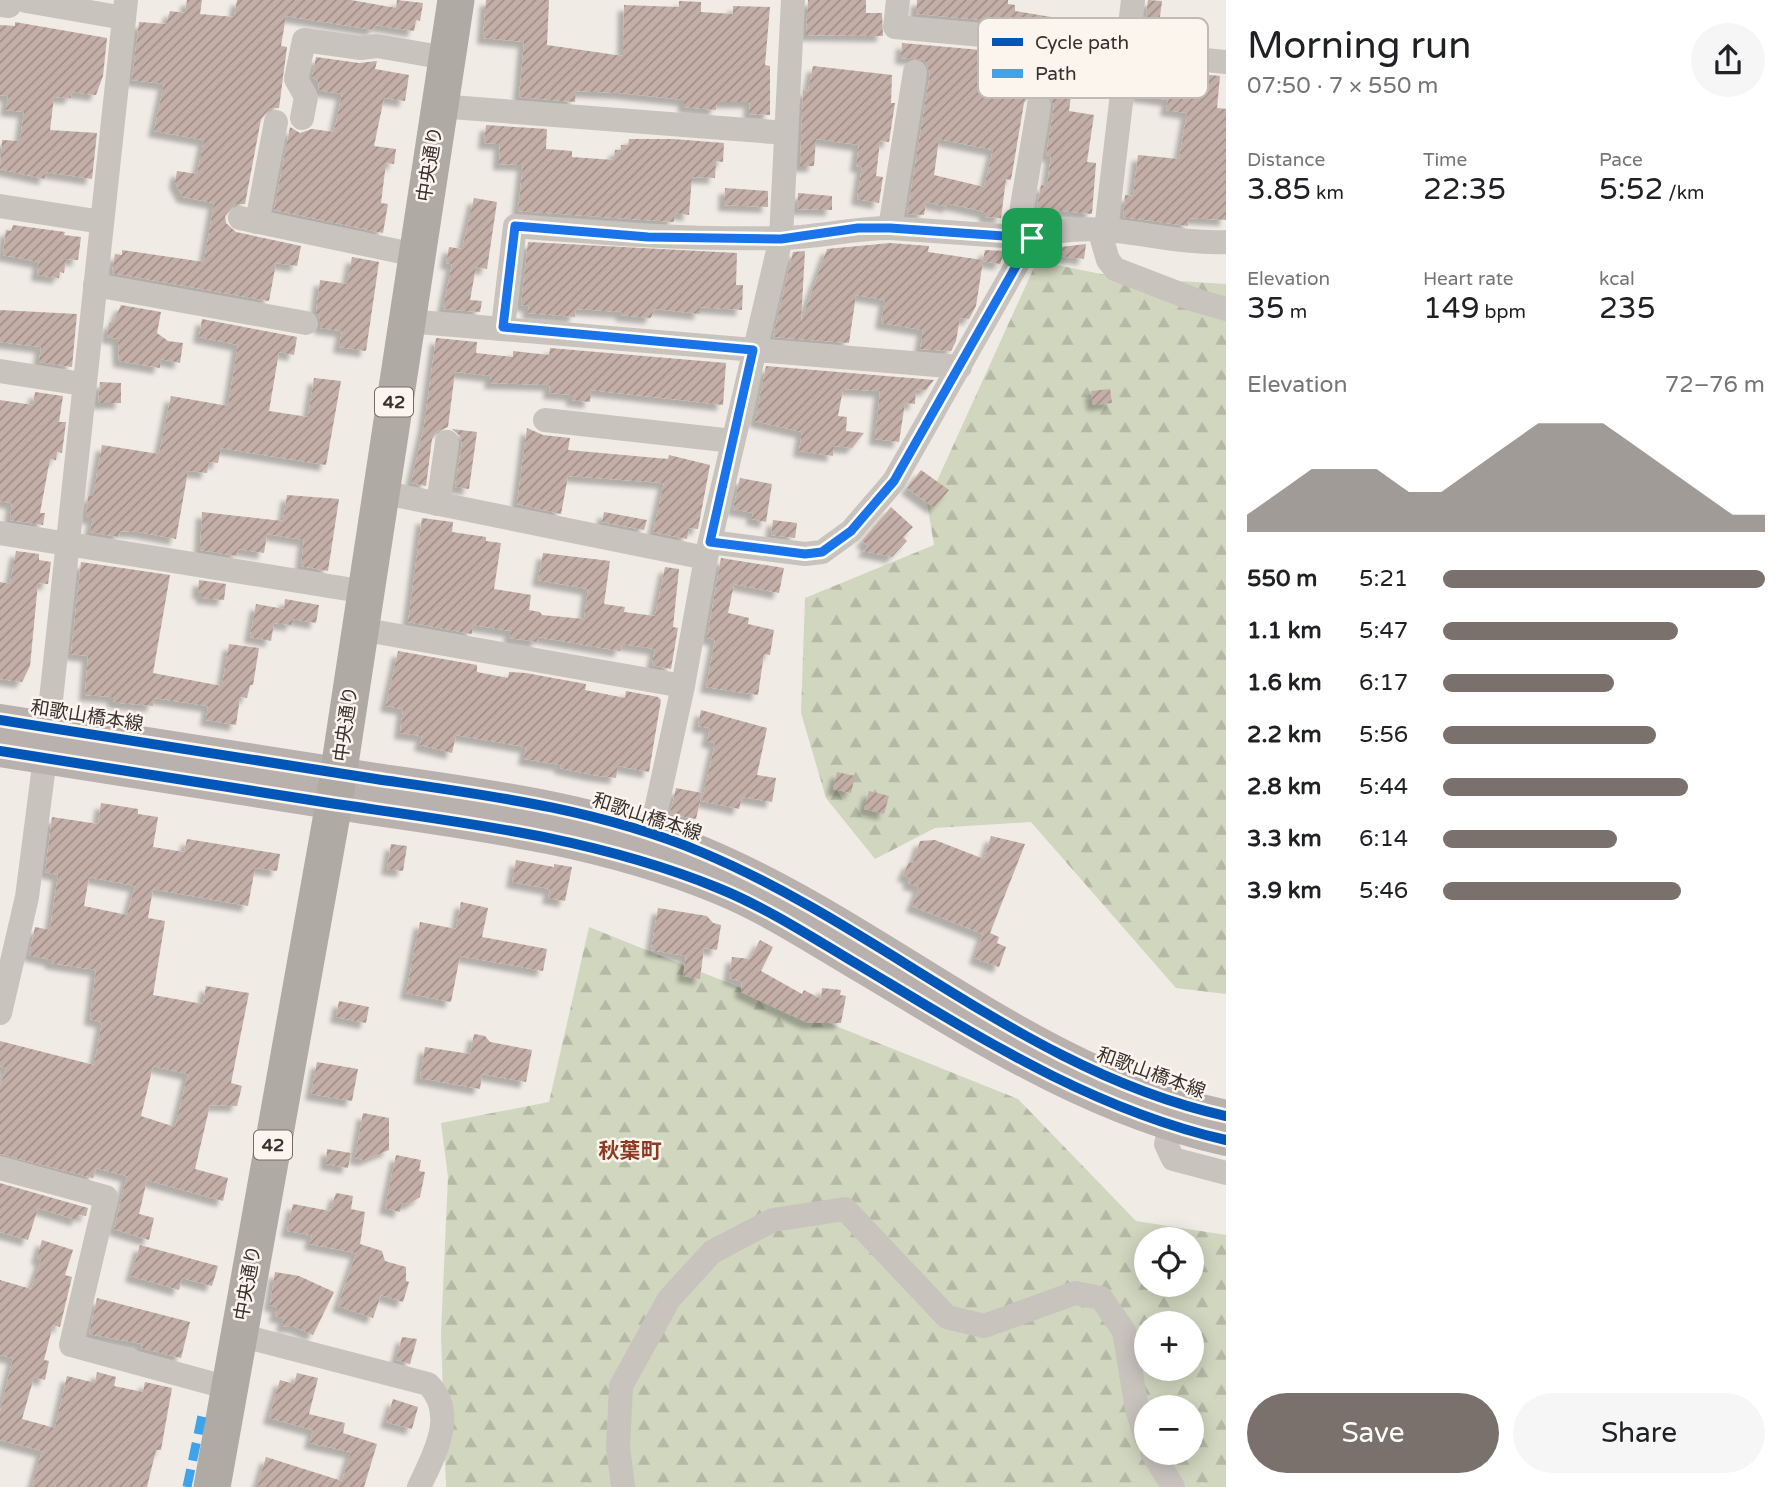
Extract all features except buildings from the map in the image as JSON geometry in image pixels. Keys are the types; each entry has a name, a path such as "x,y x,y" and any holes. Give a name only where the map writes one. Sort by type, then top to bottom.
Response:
{"highway":[{"name":"中央通り","path":"212,1487 337,788 456,0"}],"main road":[{"name":"和歌山橋本線","path":"0,720 46,743 337,788 592,847 700,851 774,887 1066,1059 1178,1104 1226,1116"},
{"name":"和歌山橋本線","path":"0,751 46,743"},
{"name":"和歌山橋本線","path":"648,848 805,933 991,1045 1057,1080 1104,1102 1171,1126 1226,1140"}],"street":[{"path":"648,848 683,686 708,550 781,239 789,0"},
{"path":"898,0 895,27 978,36"},
{"path":"1131,18 1133,0"},
{"path":"0,1013 27,897 125,9 12,4"},
{"path":"302,118 306,97 296,79 304,40 360,48 377,46 446,58"},
{"path":"1208,60 1226,62"},
{"path":"890,228 915,72"},
{"path":"1121,98 1102,230 1108,260 1115,269 1226,309"},
{"path":"380,492 708,550 805,554 822,552 851,531 894,481 960,367 1025,237 1040,105"},
{"path":"438,106 786,133"},
{"path":"276,122 248,220 416,255"},
{"path":"0,206 102,222"},
{"path":"503,327 515,226 648,237 781,239 858,228 1025,237 1069,228 1200,243 1226,242"},
{"path":"95,285 306,323"},
{"path":"406,321 960,367"},
{"path":"0,371 83,384"},
{"path":"545,420 733,441"},
{"path":"438,504 447,442"},
{"path":"0,533 366,592"},
{"path":"360,629 683,686"},
{"path":"1171,1126 1166,1144 1173,1159 1226,1173"},
{"path":"0,1168 106,1197 71,1345 229,1388"},
{"path":"623,1487 618,1447 621,1386 669,1299 712,1252 773,1220 845,1209 947,1317 984,1326 1075,1293 1101,1298 1124,1331 1135,1395"},
{"path":"239,1335 428,1384 440,1401 443,1420 436,1450 419,1487"},
{"path":"1159,1465 1172,1487"}],"green space":[{"path":"1037,261 1116,277 1226,284 1226,994 1176,988 1031,822 935,828 875,859 826,798 801,713 805,598 934,545 927,503"},
{"path":"589,927 1018,1099 1136,1221 1175,1227 1134,1227 1134,1297 1204,1297 1204,1232 1226,1235 1226,1487 446,1487 441,1334 448,1177 441,1123 549,1102"}],"marked path":[{"path":"187,1487 203,1411"}],"cycle path":[{"path":"0,720 541,805 662,837 768,883 1022,1034 1087,1067 1155,1095 1226,1116"},
{"path":"0,751 530,834 625,856 737,896 1040,1070 1130,1110 1177,1127 1226,1140"}],"district":[{"name":"秋葉町","path":"630,1151"}],"route":[{"path":"515,226 648,237 781,239 858,228 890,228 1032,238 894,481 851,531 822,552 805,554 710,542 753,350 503,327 515,226"}]}
